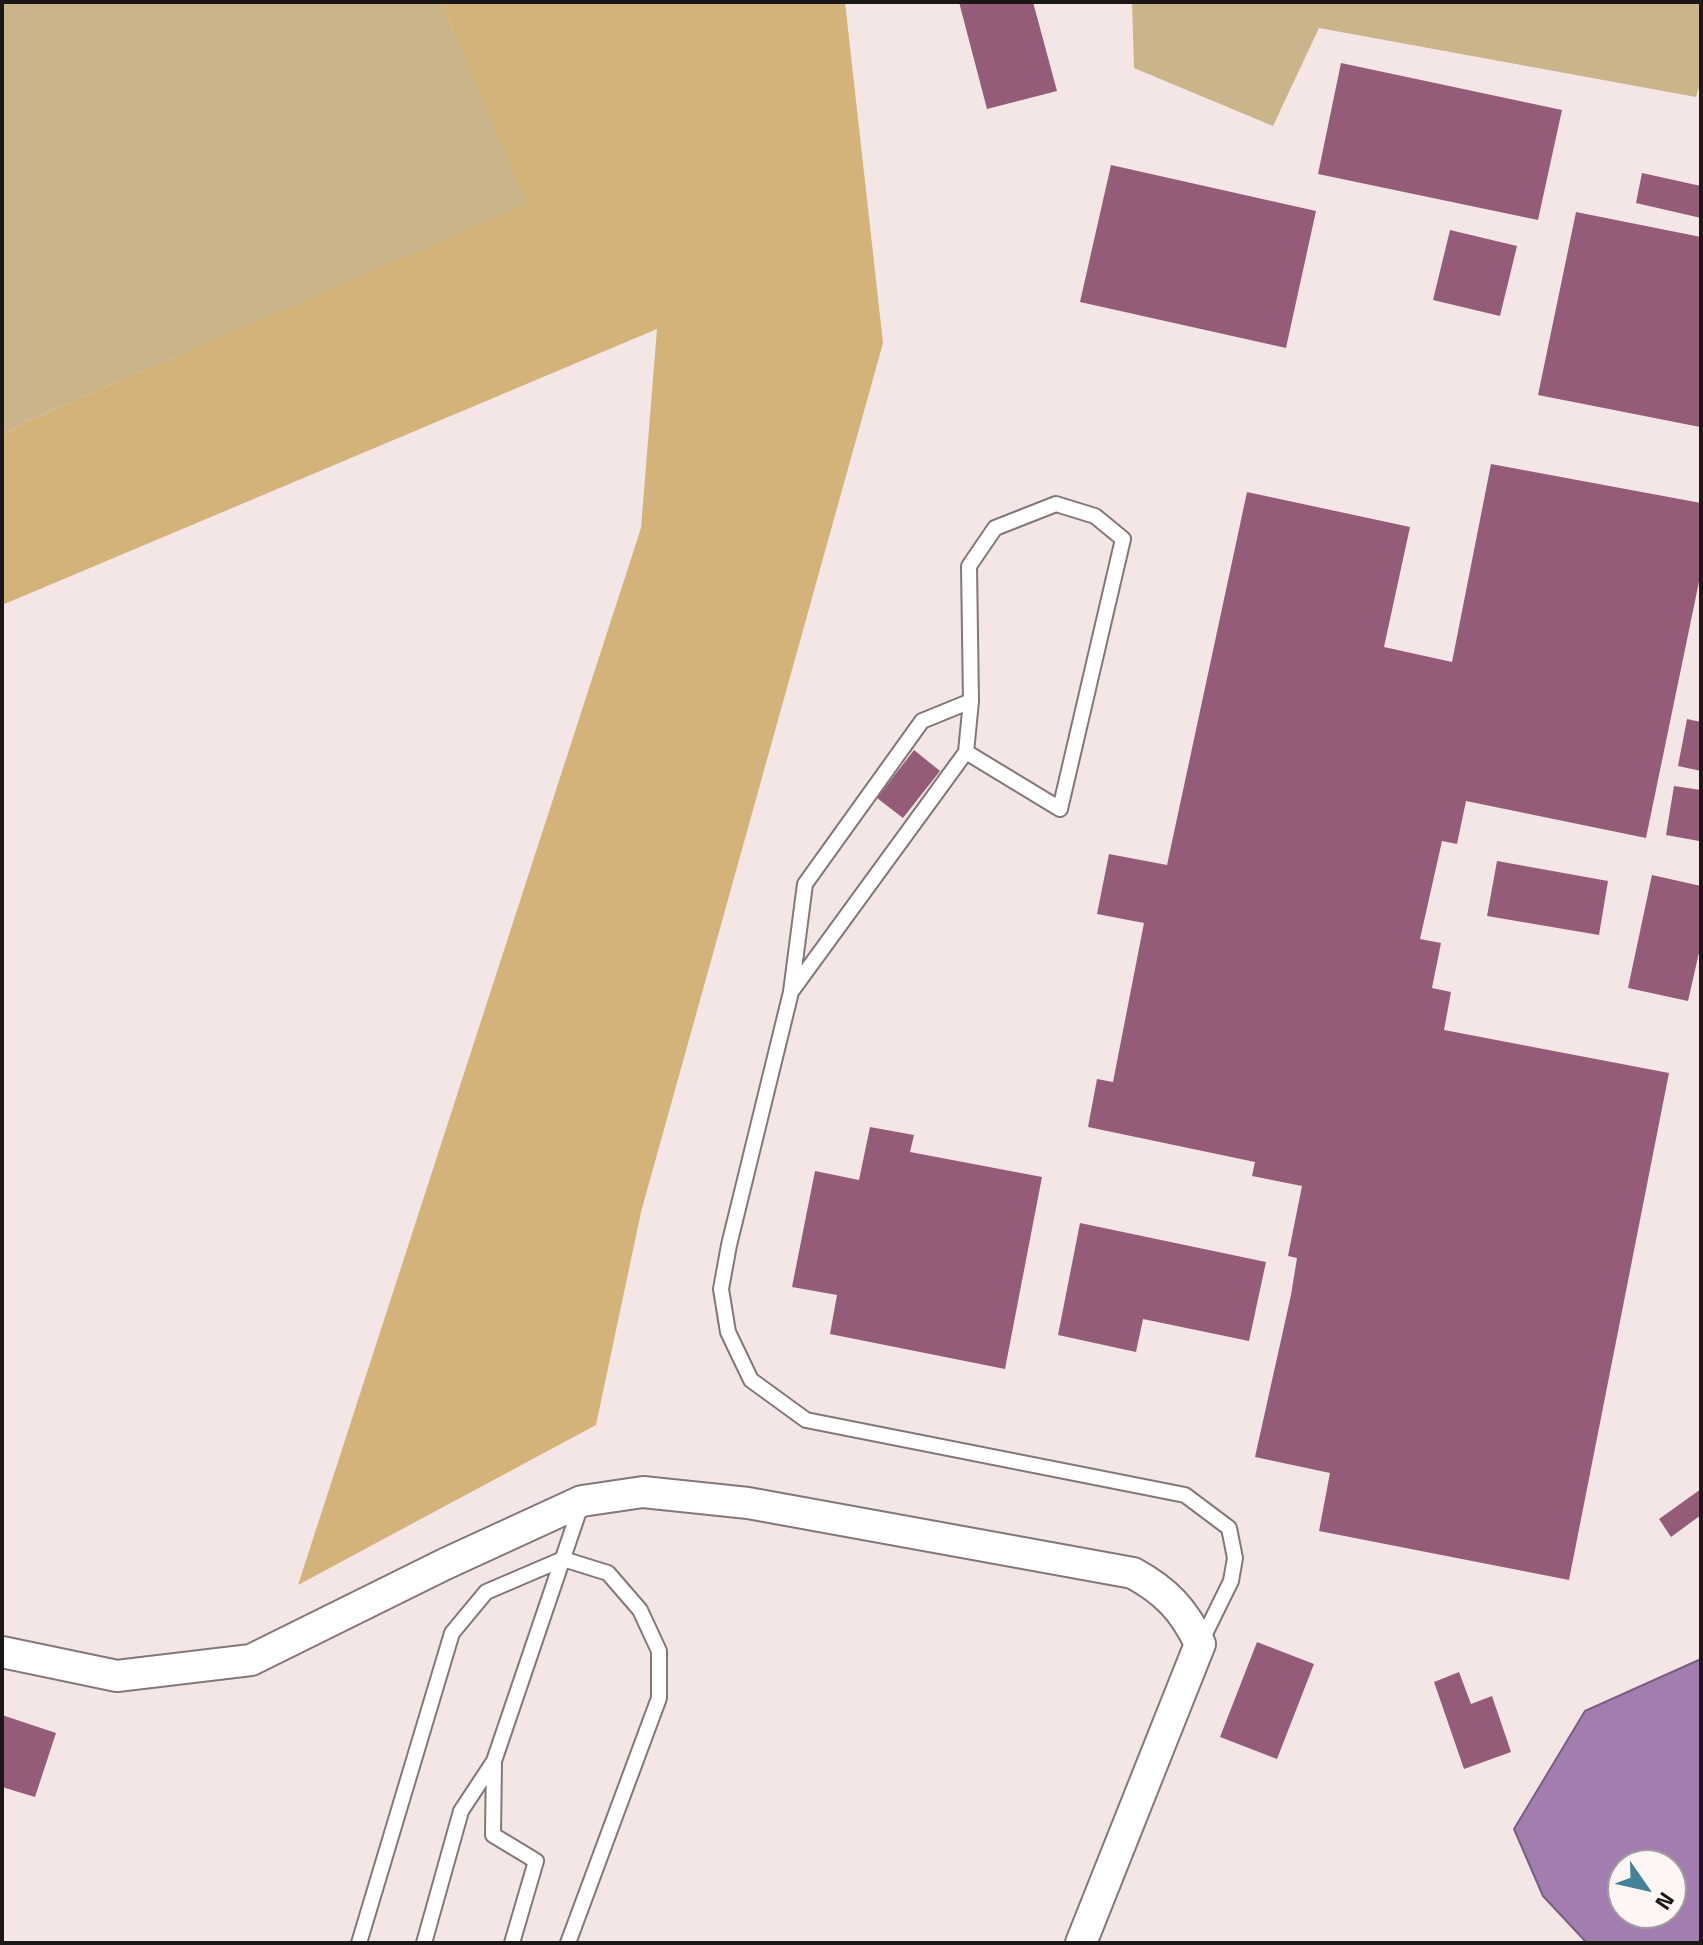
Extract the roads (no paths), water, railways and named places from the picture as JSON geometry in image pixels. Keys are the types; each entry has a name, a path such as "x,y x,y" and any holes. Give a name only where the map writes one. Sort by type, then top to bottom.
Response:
{"street":[{"path":"2,1652 117,1676 251,1660 445,1564 582,1501 643,1492 748,1503 1133,1573 1157,1586 1175,1605 1190,1623 1200,1644 1081,1943"}],"lane":[{"path":"791,992 966,752 971,701 969,566 995,528 1056,504 1095,516 1123,539 1060,809 966,752"},
{"path":"971,701 922,721 805,884 791,992 721,1289 728,1332 751,1380 806,1420 1185,1495 1229,1528 1235,1558 1231,1581 1200,1644"},
{"path":"424,1943 461,1811 494,1761 582,1501"},
{"path":"359,1943 452,1633 486,1592 563,1559 608,1573 640,1610 659,1651 659,1698 568,1943"},
{"path":"494,1761 493,1835 536,1861 512,1943"}]}
